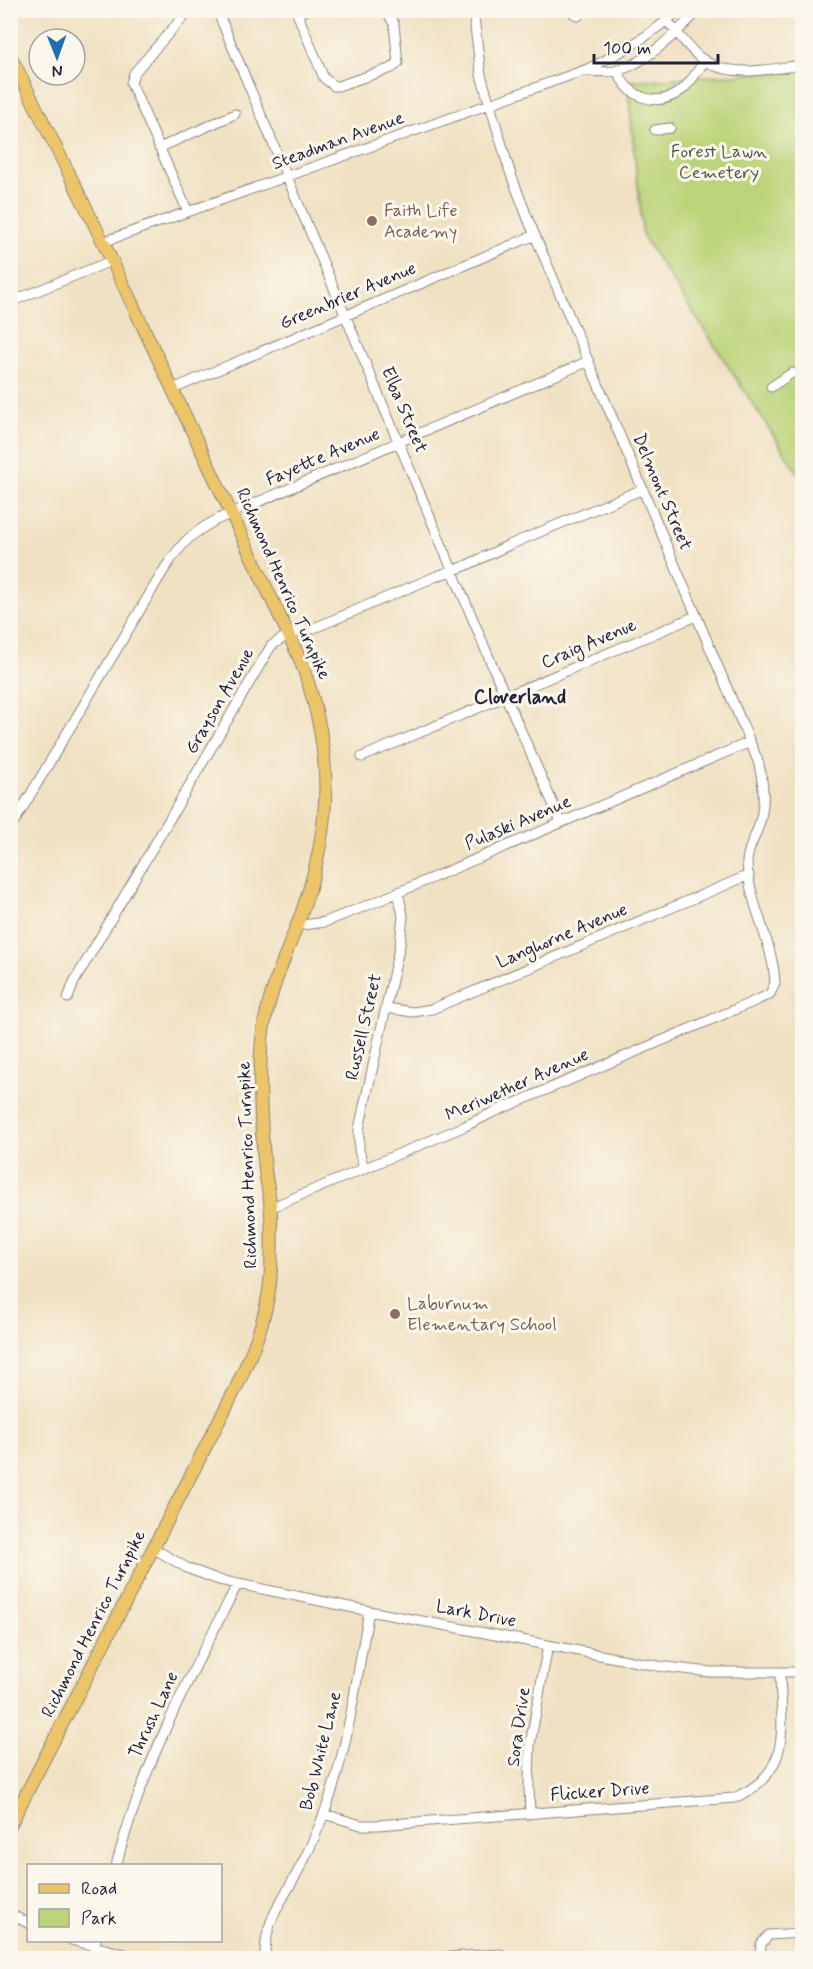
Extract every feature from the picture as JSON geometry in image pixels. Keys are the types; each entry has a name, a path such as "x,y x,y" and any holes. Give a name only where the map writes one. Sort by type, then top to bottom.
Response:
{"main road":[{"name":"Richmond Henrico Turnpike","path":"10,55 103,242 289,633 315,703 324,743 325,771 321,841 304,906 272,991 262,1037 261,1116 270,1208 270,1283 262,1322 237,1386 10,1825"}],"street":[{"path":"188,212 132,89 131,78 189,10"},
{"name":"Elba Street","path":"217,10 561,822"},
{"path":"300,12 324,78 334,86 338,86 392,68 398,63 394,24 386,10"},
{"name":"Delmont Street","path":"473,10 479,63 510,172 758,761 764,796 761,818 747,856 749,875 775,976 774,989"},
{"path":"569,10 578,16"},
{"path":"585,70 628,48 679,10"},
{"path":"585,70 617,70 641,58 676,32 699,10"},
{"path":"667,21 705,60 723,68 745,71 802,65"},
{"path":"617,70 623,84 634,93 644,98 660,99 674,95 685,88 705,60"},
{"name":"Steadman Avenue","path":"103,242 585,70"},
{"path":"159,148 235,114"},
{"path":"655,130 670,128"},
{"name":"Greenbrier Avenue","path":"173,388 535,235"},
{"path":"10,302 111,261"},
{"name":"Fayette Avenue","path":"10,829 165,568 181,544 194,532 232,513 589,361"},
{"path":"771,387 792,373"},
{"name":"Grayson Avenue","path":"68,998 74,982 271,646 289,633 314,628 643,489"},
{"name":"Craig Avenue","path":"362,757 696,616"},
{"name":"Pulaski Avenue","path":"296,926 325,922 750,742"},
{"name":"Langhorne Avenue","path":"386,1008 413,1012 432,1009 749,875"},
{"name":"Russell Street","path":"364,1169 359,1150 359,1129 403,924 398,892"},
{"name":"Meriwether Avenue","path":"270,1208 755,1001 770,994 774,989"},
{"name":"Lark Drive","path":"153,1548 187,1568 237,1585 369,1611 692,1670 802,1672"},
{"name":"Thrush Lane","path":"117,1864 132,1813 157,1745 237,1585"},
{"name":"Bob White Lane","path":"265,1959 265,1938 272,1917 306,1857 324,1814 340,1757 369,1611"},
{"name":"Sora Drive","path":"530,1814 530,1745 548,1645"},
{"name":"Flicker Drive","path":"324,1814 361,1825 377,1825 725,1800 747,1792 766,1777 778,1756 781,1736 780,1672"},
{"path":"10,1914 27,1922"},
{"path":"760,1959 761,1944 769,1935 802,1933"},
{"path":"79,1942 95,1944 138,1959"},
{"path":"91,1959 95,1944"},
{"path":"431,1959 500,1954"}],"green space":[{"name":"Forest Lawn Cemetery","path":"802,71 802,479 643,236 627,81"}],"place":[{"name":"Faith Life Academy","path":"372,221"},
{"name":"Laburnum Elementary School","path":"395,1314"}],"district":[{"name":"Cloverland","path":"520,697"}]}
